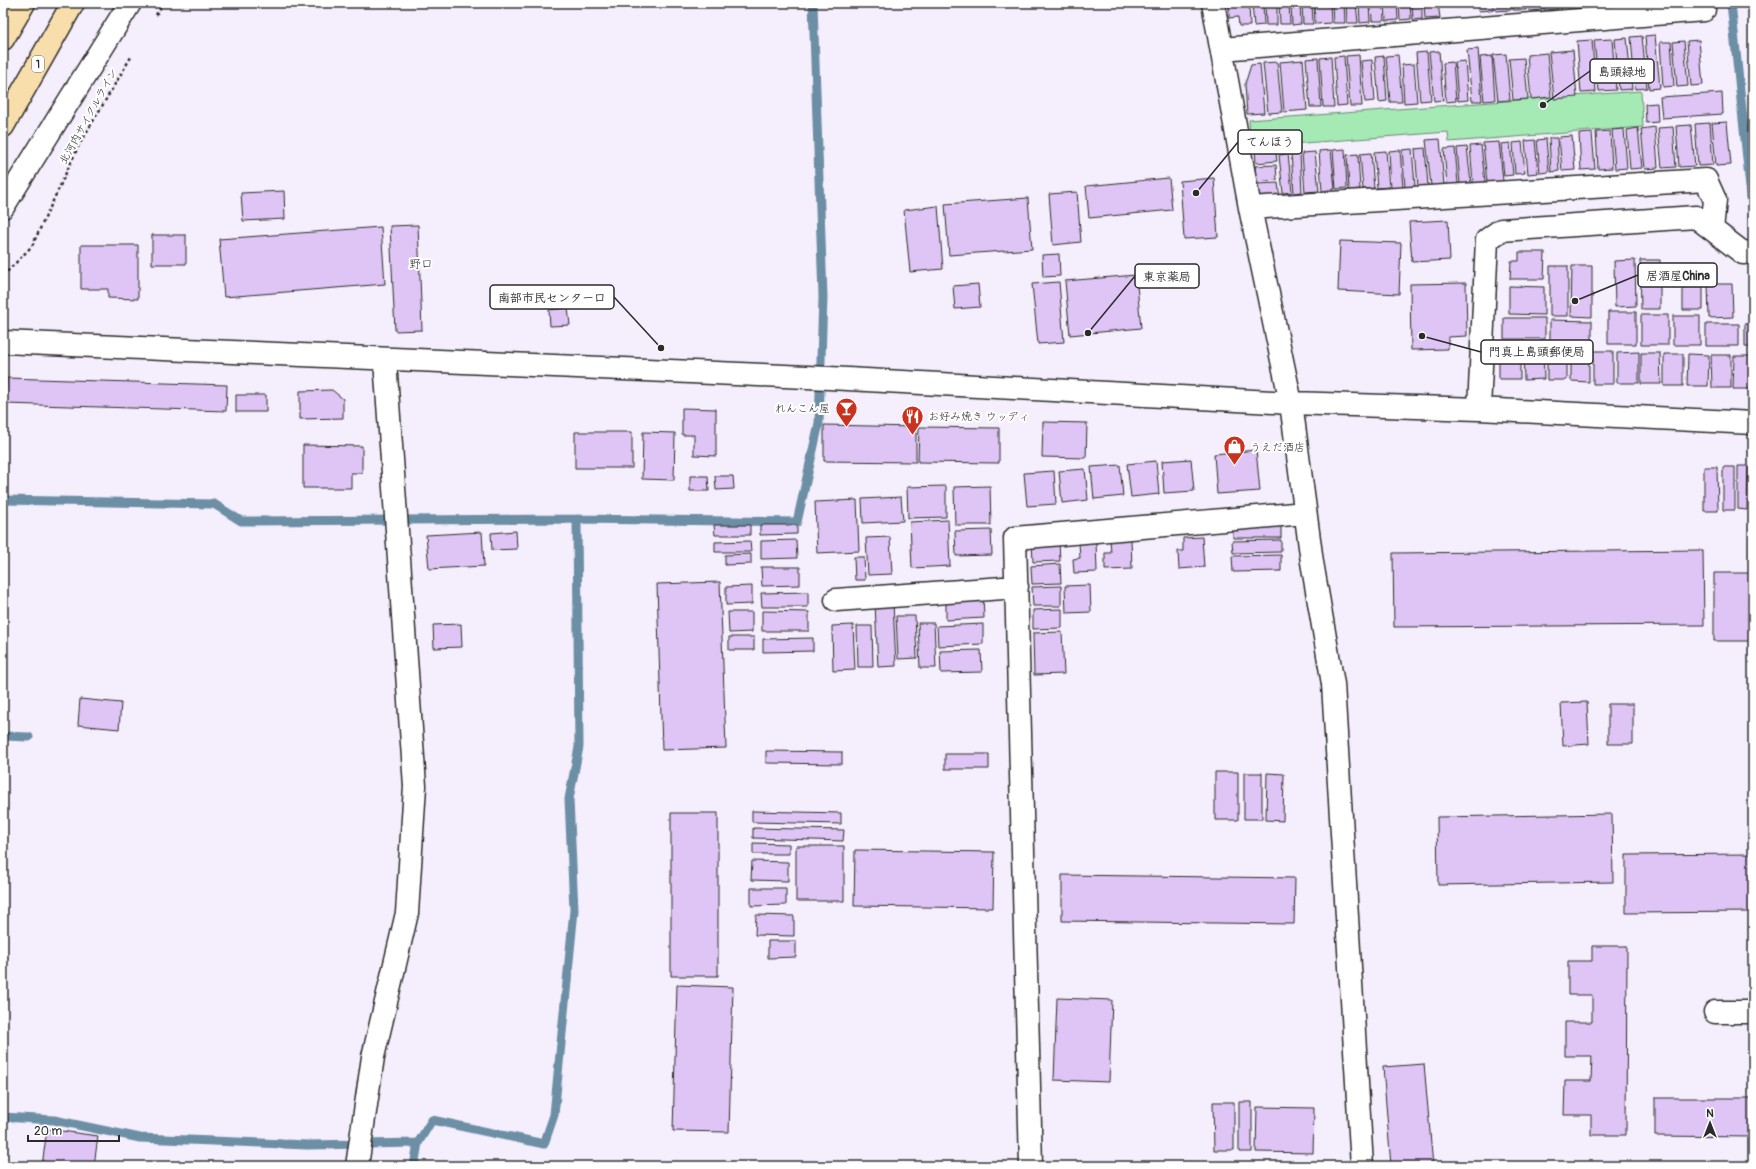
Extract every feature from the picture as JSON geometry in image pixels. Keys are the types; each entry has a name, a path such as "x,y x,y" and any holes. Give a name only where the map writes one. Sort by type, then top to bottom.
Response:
{"highway":[{"path":"3,39 24,3"},
{"name":"1","path":"3,126 74,3"}],"street":[{"path":"3,207 130,3"},
{"path":"1214,3 1250,208 1291,403 1335,703 1362,1166"},
{"path":"1222,49 1704,10 1703,3"},
{"path":"1250,208 1706,180 1715,200 1712,229"},
{"path":"1479,409 1487,240 1501,230 1696,217 1743,253 1753,252"},
{"path":"3,342 821,378 1291,403 1479,409 1753,423"},
{"path":"357,1166 373,1057 407,912 415,786 385,360"},
{"path":"1031,1166 1015,538 1306,513"},
{"path":"836,600 1016,587"},
{"path":"1715,1012 1753,1012"}],"path":[{"path":"155,16 163,3"},
{"name":"北河内サイクルライン","path":"3,276 32,246 79,145 135,50"}],"green space":[{"path":"1641,91 1643,127 1449,142 1448,132 1251,147 1249,120"}],"building":[{"path":"1229,3 1249,3 1250,26 1239,26 1238,17 1229,18"},
{"path":"1252,3 1263,3 1264,25 1254,26"},
{"path":"1265,3 1277,3 1277,25 1266,25"},
{"path":"1279,3 1289,3 1290,24 1280,24"},
{"path":"1291,3 1300,3 1301,24 1292,25"},
{"path":"1302,3 1312,3 1313,24 1303,24"},
{"path":"1314,3 1330,3 1331,23 1315,24"},
{"path":"1332,3 1344,3 1345,23 1333,23"},
{"path":"1346,3 1356,3 1358,23 1347,23"},
{"path":"1359,3 1369,3 1370,22 1360,23"},
{"path":"1371,3 1383,3 1384,21 1372,21"},
{"path":"1385,3 1397,3 1398,20 1386,21"},
{"path":"1399,3 1410,3 1411,19 1400,20"},
{"path":"1412,3 1422,3 1422,19 1413,20"},
{"path":"1424,3 1438,3 1440,18 1425,19"},
{"path":"1477,3 1493,3 1493,10 1478,11"},
{"path":"1495,3 1510,3 1511,10 1496,11"},
{"path":"1512,3 1526,3 1526,10 1513,10"},
{"path":"1529,3 1542,3 1542,10 1529,11"},
{"path":"1544,3 1557,3 1558,9 1544,10"},
{"path":"1560,3 1578,3 1578,10 1561,11"},
{"path":"1580,3 1593,3 1593,5 1581,6"},
{"path":"1748,3 1753,3 1753,56"},
{"path":"1655,35 1660,88 1649,89 1645,36"},
{"path":"1642,36 1647,88 1635,89 1631,37"},
{"path":"1627,38 1632,89 1619,90 1615,39"},
{"path":"1612,39 1616,90 1599,91 1594,40"},
{"path":"1592,40 1596,92 1581,93 1577,41"},
{"path":"1699,40 1703,85 1691,86 1687,41"},
{"path":"1684,41 1688,86 1677,87 1673,42"},
{"path":"1660,42 1671,42 1674,86 1663,87"},
{"path":"1478,49 1482,101 1472,101 1467,50"},
{"path":"1573,50 1577,97 1554,99 1549,52"},
{"path":"1439,51 1443,100 1434,101 1429,52"},
{"path":"1427,52 1431,100 1420,101 1416,53"},
{"path":"1547,53 1551,97 1531,99 1527,55"},
{"path":"1506,54 1510,100 1498,101 1493,55"},
{"path":"1359,55 1362,106 1350,106 1346,56"},
{"path":"1398,55 1402,102 1390,102 1386,56"},
{"path":"1344,56 1347,105 1337,106 1334,57"},
{"path":"1384,56 1387,101 1379,102 1375,57"},
{"path":"1492,56 1495,100 1484,101 1480,57"},
{"path":"1331,57 1334,107 1323,107 1320,58"},
{"path":"1318,58 1321,107 1310,107 1306,59"},
{"path":"1524,58 1528,99 1513,100 1509,59"},
{"path":"1303,60 1307,110 1284,112 1280,62"},
{"path":"1372,60 1375,101 1365,102 1361,61"},
{"path":"1465,61 1468,100 1458,101 1455,62"},
{"path":"1277,62 1282,112 1268,113 1263,63"},
{"path":"1453,62 1456,101 1446,102 1443,63"},
{"path":"1260,64 1264,113 1247,114 1245,84 1251,65"},
{"path":"1414,64 1417,102 1404,103 1402,65"},
{"path":"1722,93 1723,114 1662,118 1660,97"},
{"path":"1657,103 1658,122 1646,123 1645,104"},
{"path":"1727,122 1731,165 1716,166 1712,123"},
{"path":"1710,123 1713,165 1698,166 1695,124"},
{"path":"1691,125 1695,166 1679,167 1676,126"},
{"path":"1655,127 1658,168 1645,169 1641,129"},
{"path":"1673,127 1676,167 1662,168 1658,128"},
{"path":"1638,128 1642,168 1630,169 1627,130"},
{"path":"1624,129 1627,168 1615,169 1612,130"},
{"path":"1610,131 1612,168 1598,169 1596,132"},
{"path":"1592,133 1595,169 1581,170 1579,134"},
{"path":"1572,136 1575,170 1562,171 1559,137"},
{"path":"1549,138 1557,138 1559,171 1551,172"},
{"path":"1440,139 1444,185 1431,186 1426,140"},
{"path":"1546,139 1549,172 1540,173 1537,140"},
{"path":"1535,140 1538,173 1528,174 1525,141"},
{"path":"1499,142 1503,181 1487,183 1483,143"},
{"path":"1522,142 1525,173 1515,174 1513,143"},
{"path":"1510,143 1513,175 1504,176 1501,144"},
{"path":"1481,145 1485,182 1473,183 1470,146"},
{"path":"1275,147 1277,161 1256,163 1255,149"},
{"path":"1467,147 1471,183 1460,184 1457,148"},
{"path":"1425,148 1428,186 1418,187 1415,149"},
{"path":"1455,148 1458,184 1447,185 1444,149"},
{"path":"1345,149 1347,188 1336,189 1333,150"},
{"path":"1412,149 1415,186 1405,187 1402,150"},
{"path":"1331,150 1335,189 1322,191 1319,151"},
{"path":"1400,150 1403,188 1391,189 1389,151"},
{"path":"1386,151 1389,187 1377,188 1374,152"},
{"path":"1315,152 1319,191 1305,192 1302,153"},
{"path":"1371,153 1374,188 1363,189 1360,154"},
{"path":"1288,154 1292,192 1283,193 1279,155"},
{"path":"1291,154 1300,154 1302,192 1294,193"},
{"path":"1358,154 1360,189 1349,190 1347,155"},
{"path":"1276,165 1277,180 1256,182 1255,166"},
{"path":"1169,178 1172,210 1089,218 1086,186"},
{"path":"1214,178 1218,237 1184,239 1180,181"},
{"path":"1278,183 1280,198 1257,200 1256,184"},
{"path":"284,191 285,219 243,221 241,193"},
{"path":"1077,192 1081,242 1053,245 1049,194"},
{"path":"1028,198 1032,249 949,255 945,204"},
{"path":"938,206 943,269 910,272 904,210"},
{"path":"1448,220 1450,260 1412,262 1409,222"},
{"path":"418,225 422,330 395,331 390,226"},
{"path":"381,227 385,284 224,297 219,239"},
{"path":"152,235 186,235 186,264 152,264"},
{"path":"1340,241 1401,243 1399,294 1338,291"},
{"path":"81,245 138,245 138,299 108,298 108,289 81,289"},
{"path":"1519,252 1545,252 1544,279 1510,279 1511,261 1519,261"},
{"path":"1059,254 1060,276 1043,277 1042,255"},
{"path":"1635,260 1636,306 1615,307 1614,261"},
{"path":"1640,260 1660,260 1660,309 1641,309"},
{"path":"1683,262 1703,262 1703,310 1683,310"},
{"path":"1550,266 1568,266 1568,316 1550,316"},
{"path":"1572,266 1592,266 1592,317 1571,316"},
{"path":"1136,275 1141,328 1070,335 1065,281"},
{"path":"1059,282 1064,342 1038,344 1032,284"},
{"path":"1466,283 1467,336 1448,337 1448,349 1411,350 1410,284"},
{"path":"978,284 980,307 955,309 953,286"},
{"path":"1708,284 1732,284 1733,317 1709,318"},
{"path":"1509,286 1544,287 1544,315 1509,314"},
{"path":"568,308 570,325 550,326 549,310"},
{"path":"1608,312 1636,312 1636,344 1608,344"},
{"path":"1641,315 1668,315 1668,345 1641,345"},
{"path":"1673,316 1700,316 1700,345 1673,345"},
{"path":"1504,318 1545,318 1545,339 1504,339"},
{"path":"1550,320 1592,321 1592,342 1550,341"},
{"path":"1706,324 1739,324 1739,346 1706,346"},
{"path":"1745,324 1753,324 1753,347 1745,347"},
{"path":"1499,347 1520,347 1520,379 1499,379"},
{"path":"1543,348 1544,379 1524,380 1523,349"},
{"path":"1547,349 1567,349 1567,380 1547,380"},
{"path":"1571,349 1589,349 1589,382 1571,381"},
{"path":"1593,351 1613,351 1613,384 1593,384"},
{"path":"1639,352 1639,383 1617,383 1617,353"},
{"path":"1641,353 1660,353 1661,384 1641,384"},
{"path":"1664,354 1683,354 1683,386 1664,386"},
{"path":"1688,354 1709,355 1708,386 1687,386"},
{"path":"1711,355 1731,355 1731,388 1712,388"},
{"path":"1734,356 1753,356 1753,389 1733,389"},
{"path":"7,378 227,385 226,411 6,404"},
{"path":"332,390 343,399 343,418 300,419 300,391"},
{"path":"236,395 266,395 266,412 236,412"},
{"path":"682,408 716,409 716,456 694,455 694,435 682,435"},
{"path":"1043,422 1087,423 1086,458 1042,457"},
{"path":"824,425 916,427 916,462 824,461"},
{"path":"919,427 999,428 999,463 918,462"},
{"path":"575,432 632,432 632,468 575,468"},
{"path":"643,432 675,433 674,480 642,479"},
{"path":"303,445 362,446 362,473 351,473 351,488 303,488"},
{"path":"1256,450 1260,491 1217,494 1214,454"},
{"path":"1191,459 1194,491 1164,493 1162,461"},
{"path":"1156,461 1159,494 1131,497 1127,464"},
{"path":"1120,465 1123,496 1094,499 1091,467"},
{"path":"1738,466 1748,466 1747,510 1738,509"},
{"path":"1704,467 1717,467 1718,511 1704,511"},
{"path":"1723,467 1735,467 1735,510 1723,510"},
{"path":"1085,469 1088,500 1062,503 1059,471"},
{"path":"1054,471 1056,504 1027,506 1024,473"},
{"path":"690,476 708,476 709,491 690,491"},
{"path":"715,476 733,476 734,489 716,490"},
{"path":"946,486 946,517 908,518 907,487"},
{"path":"990,486 991,525 955,525 954,487"},
{"path":"901,497 903,521 863,523 862,499"},
{"path":"857,500 859,551 817,553 815,502"},
{"path":"948,520 950,566 912,568 910,522"},
{"path":"714,525 750,525 750,535 715,535"},
{"path":"760,525 797,525 797,534 760,535"},
{"path":"1233,525 1281,525 1281,538 1233,538"},
{"path":"991,530 992,555 956,556 955,531"},
{"path":"516,531 517,549 492,550 491,533"},
{"path":"482,532 484,566 429,569 426,535"},
{"path":"890,537 892,574 868,575 866,538"},
{"path":"1202,537 1204,567 1179,569 1178,551 1183,551 1183,538"},
{"path":"1131,539 1132,569 1105,570 1105,553 1111,553 1110,540"},
{"path":"796,540 797,558 761,559 761,541"},
{"path":"1281,540 1281,552 1233,553 1232,541"},
{"path":"750,541 751,552 715,552 715,542"},
{"path":"1059,541 1060,561 1033,562 1032,542"},
{"path":"1096,541 1097,572 1074,573 1073,559 1080,558 1079,542"},
{"path":"1703,550 1704,625 1394,627 1393,553"},
{"path":"751,554 751,564 725,565 725,555"},
{"path":"1281,555 1281,571 1233,572 1232,556"},
{"path":"854,557 864,557 865,580 855,580"},
{"path":"1060,564 1061,583 1032,584 1031,566"},
{"path":"761,567 800,567 800,585 762,586"},
{"path":"1714,573 1753,573 1753,641 1714,641"},
{"path":"720,582 726,748 662,750 657,584"},
{"path":"1090,585 1091,612 1066,613 1065,586"},
{"path":"752,586 752,604 726,605 726,587"},
{"path":"1061,586 1061,606 1033,606 1032,587"},
{"path":"808,592 808,607 762,607 761,593"},
{"path":"983,596 984,618 946,620 946,598"},
{"path":"893,603 896,666 878,667 875,604"},
{"path":"1062,609 1062,628 1033,629 1033,610"},
{"path":"762,611 809,612 809,631 762,631"},
{"path":"728,612 752,612 752,632 729,633"},
{"path":"896,616 915,616 917,658 898,659"},
{"path":"918,623 934,623 936,668 920,668"},
{"path":"461,624 462,647 434,648 433,625"},
{"path":"983,624 983,644 938,646 937,626"},
{"path":"853,625 855,670 833,671 832,626"},
{"path":"857,626 872,626 873,667 858,667"},
{"path":"1062,632 1064,674 1034,675 1033,633"},
{"path":"729,637 754,637 754,650 729,650"},
{"path":"813,638 813,651 763,652 763,639"},
{"path":"981,650 982,672 941,673 940,651"},
{"path":"80,699 121,703 119,729 78,725"},
{"path":"1587,702 1589,744 1563,746 1561,703"},
{"path":"1608,704 1633,704 1633,744 1608,744"},
{"path":"766,751 842,752 842,764 766,763"},
{"path":"945,754 989,754 989,769 945,769"},
{"path":"1215,772 1238,772 1238,820 1215,820"},
{"path":"1244,773 1262,773 1262,819 1244,819"},
{"path":"1267,773 1284,774 1283,821 1266,820"},
{"path":"752,811 841,813 841,824 752,822"},
{"path":"671,813 718,813 718,976 671,976"},
{"path":"1612,814 1613,882 1438,885 1437,817"},
{"path":"753,828 844,830 843,841 753,838"},
{"path":"753,843 789,844 789,854 753,854"},
{"path":"796,846 844,846 844,901 796,901"},
{"path":"855,850 994,852 993,908 854,906"},
{"path":"1753,854 1753,912 1626,913 1626,855"},
{"path":"752,861 788,862 788,881 751,880"},
{"path":"1062,875 1295,878 1294,924 1062,921"},
{"path":"751,888 786,888 786,905 751,906"},
{"path":"756,915 794,916 794,936 755,935"},
{"path":"768,941 796,941 796,957 768,958"},
{"path":"1592,946 1627,946 1626,1135 1591,1135 1591,1115 1564,1115 1565,1081 1591,1081 1592,1056 1565,1056 1565,1022 1592,1022 1592,995 1568,995 1568,961 1592,961"},
{"path":"677,985 733,987 729,1132 673,1131"},
{"path":"1057,998 1112,1000 1109,1082 1054,1080"},
{"path":"1424,1064 1433,1166 1391,1166 1383,1067"},
{"path":"1655,1098 1753,1098 1753,1137 1655,1136"},
{"path":"1213,1102 1234,1102 1234,1150 1214,1150"},
{"path":"1239,1102 1252,1102 1252,1152 1239,1152"},
{"path":"1257,1107 1314,1108 1313,1153 1256,1152"},
{"path":"47,1129 98,1136 94,1166 42,1166"}],"waterway":[{"path":"3,500 214,504 241,521 577,519 797,522 819,423 823,297 813,3"},
{"path":"1731,3 1753,217"},
{"path":"414,1166 418,1143 432,1120 544,1144 554,1115 574,910 569,799 579,747 577,519"},
{"path":"3,736 29,737"},
{"path":"3,1117 54,1120 140,1138 307,1145 418,1143"}],"place":[{"name":"島頭緑地","path":"1543,105"},
{"name":"てんほう","path":"1196,193"},
{"name":"居酒屋China","path":"1575,301"},
{"name":"東京薬局","path":"1088,333"},
{"name":"門真上島頭郵便局","path":"1422,336"},
{"name":"南部市民センター口","path":"661,348"},
{"name":"れんこん屋","path":"846,428"},
{"name":"お好み焼き ウッディ","path":"912,436"},
{"name":"うえだ酒店","path":"1234,466"}],"district":[{"name":"野口","path":"421,264"}]}
